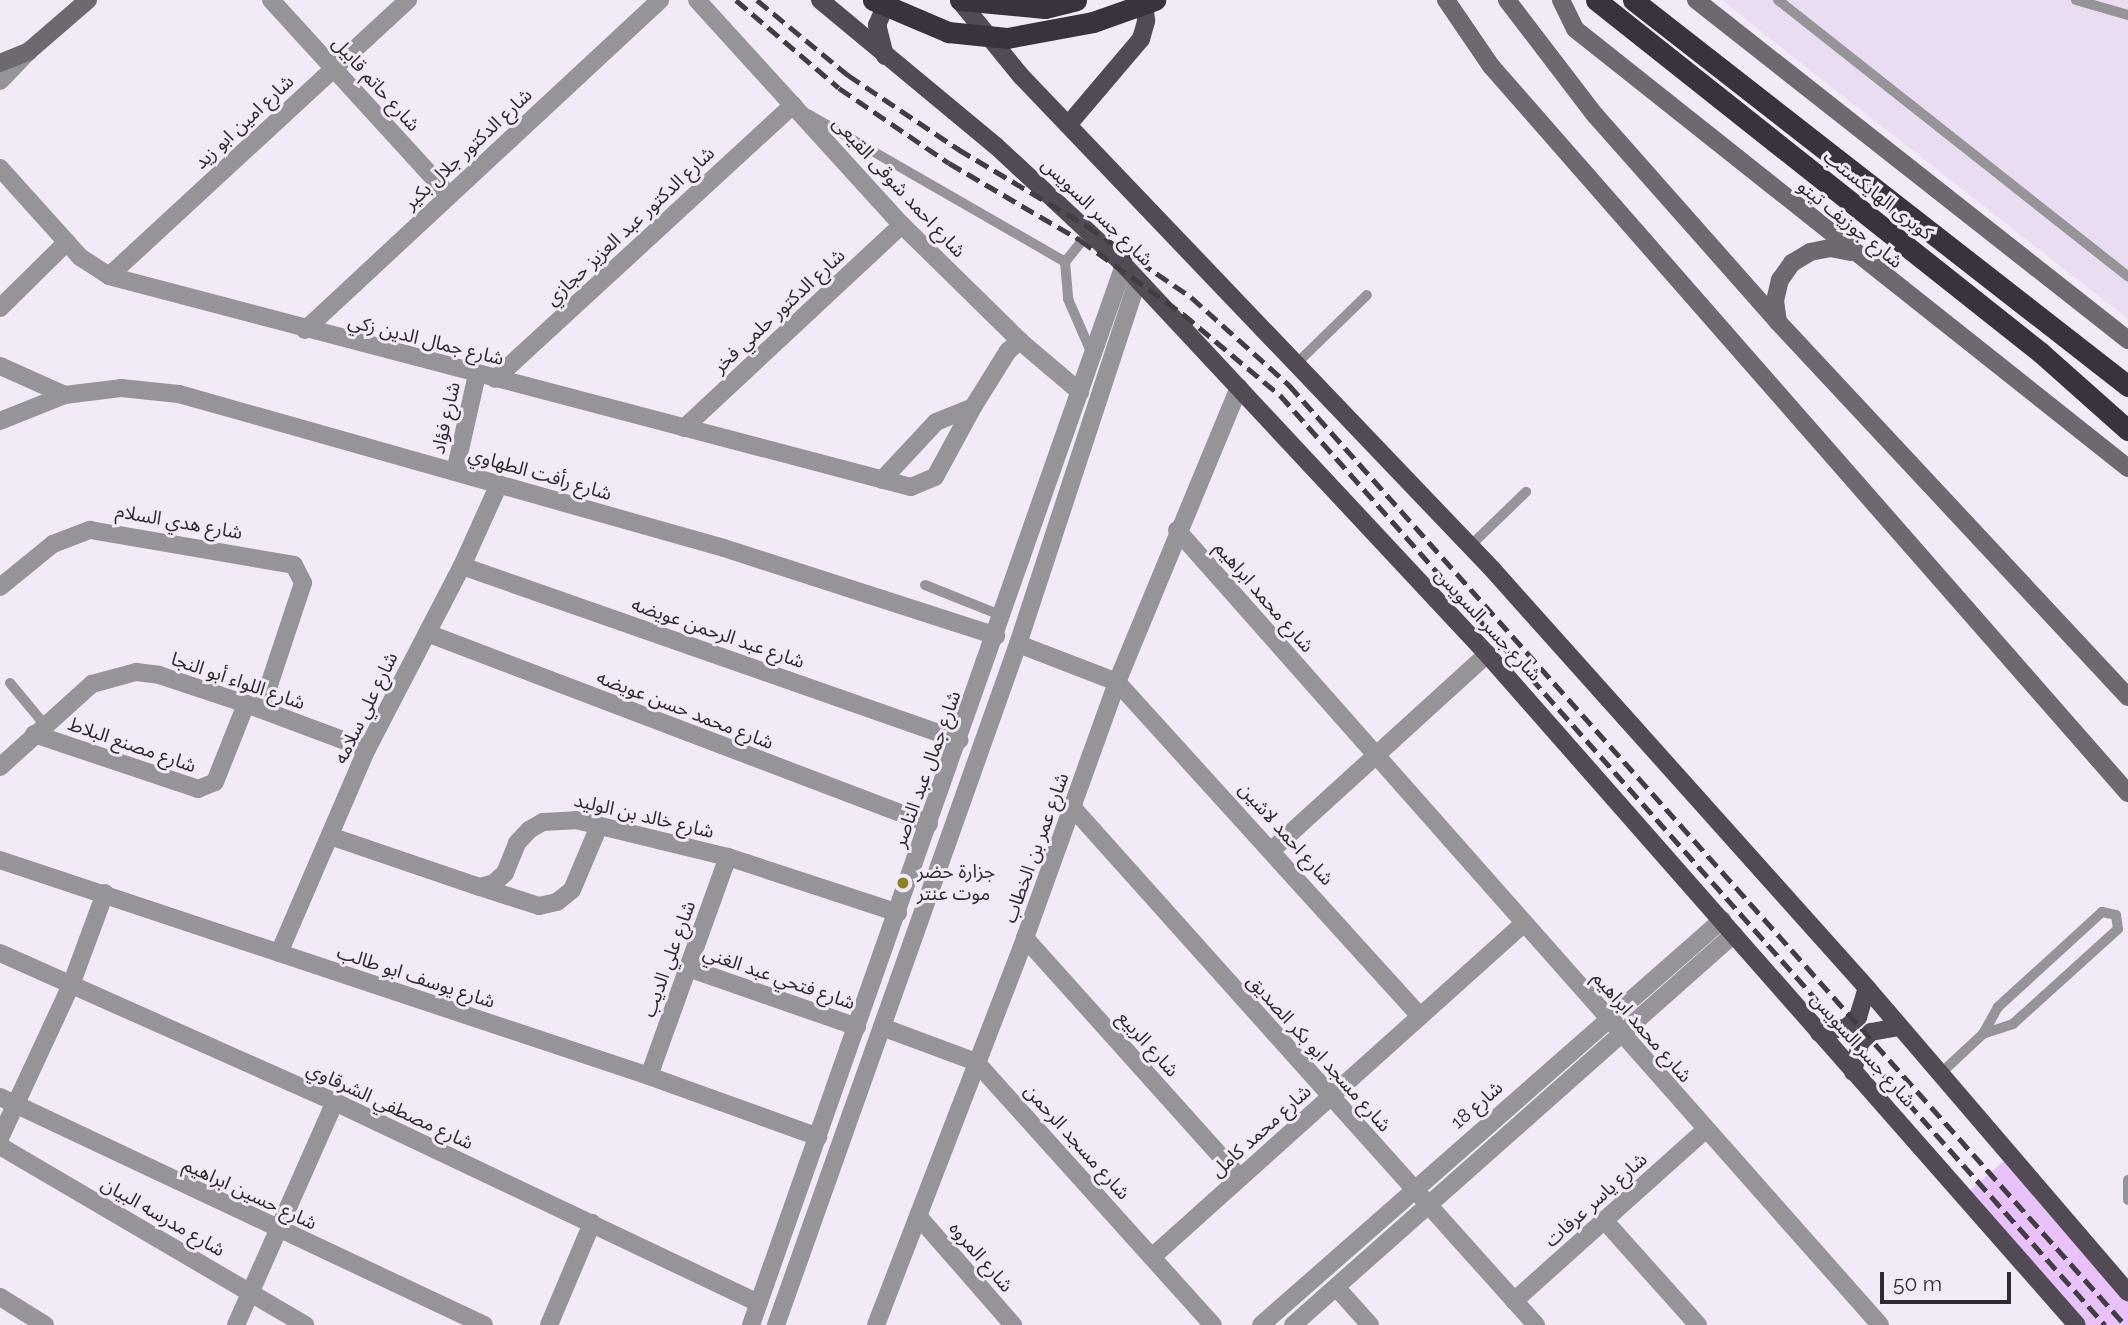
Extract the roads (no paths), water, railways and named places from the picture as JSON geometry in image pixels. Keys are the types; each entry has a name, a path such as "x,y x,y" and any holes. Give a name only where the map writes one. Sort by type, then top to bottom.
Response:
{"highway":[{"path":"873,0 948,32 1007,38 1093,22 1155,0"},
{"path":"960,0 1045,8 1076,0"},
{"name":"كوبرى الهايكستب","path":"1595,0 2040,352 2128,430"},
{"name":"كوبرى الهايكستب","path":"1633,0 2128,386"}],"main road":[{"path":"0,63 29,51 88,0"},
{"name":"شارع جسر السويس","path":"820,0 996,146 1124,265 1487,654 2077,1325"},
{"path":"885,55 877,25 888,0"},
{"name":"شارع جسر السويس","path":"960,0 1012,66 1298,362 1470,546 1867,988 2128,1292"},
{"path":"1068,125 1141,39 1146,22 1144,0"},
{"path":"1446,0 1491,66 2128,793"},
{"path":"1507,0 1595,115 1778,322 2128,697"},
{"name":"شارع جوزيف تيتو","path":"1560,0 1575,29 1851,252 2128,468"},
{"path":"1696,0 2128,340"},
{"path":"1778,322 1775,301 1780,281 1792,263 1810,252 1830,248 1851,252"},
{"path":"1819,1033 1847,1027 1858,1017 1867,988"},
{"path":"1853,1072 1854,1057 1871,1032 1900,1027"}],"street":[{"name":"شارع حاتم قابيل","path":"271,0 449,195"},
{"name":"شارع امين ابو زيد","path":"109,276 408,0"},
{"name":"شارع الدكتور جلال بكير","path":"305,330 660,0"},
{"name":"شارع احمد شوقى القيعى","path":"697,0 902,225 1020,341 1080,392"},
{"path":"0,81 29,51"},
{"name":"شارع الدكتور عبد العزيز حجازي","path":"486,377 793,105"},
{"name":"شارع جمال الدين زكي","path":"0,168 67,242 109,276 305,330 911,487 935,477 972,407 1008,351 1020,341"},
{"name":"شارع الدكتور حلمي فخر","path":"684,428 902,225"},
{"path":"0,308 67,242"},
{"name":"شارع جمال عبد الناصر","path":"751,1325 996,636 1124,265"},
{"path":"776,1325 1018,645 1138,280"},
{"name":"شارع رأفت الطهاوي","path":"0,366 65,394"},
{"name":"شارع فؤاد","path":"455,472 486,377"},
{"name":"شارع عمر بن الخطاب","path":"876,1325 1025,938 1117,682 1177,530 1239,387"},
{"name":"شارع رأفت الطهاوي","path":"0,421 65,394 121,388 179,394 724,548 996,636"},
{"path":"882,480 936,422 972,407"},
{"name":"شارع علي سلامه","path":"279,953 367,749 462,566 499,484"},
{"name":"شارع هدي السلام","path":"0,587 54,544 90,530 283,562"},
{"name":"شارع محمد ابراهيم","path":"1177,530 1880,1325"},
{"name":"شارع مصنع البلاط","path":"39,729 198,789 215,782 254,706 303,583 301,572 283,562"},
{"name":"شارع عبد الرحمن عويضه","path":"462,566 959,740"},
{"name":"شارع محمد حسن عويضه","path":"427,633 929,824"},
{"path":"1018,645 1117,682"},
{"path":"1273,849 1487,654"},
{"name":"شارع اللواء أبو النجا","path":"0,767 92,684 136,673 159,675 254,706 367,749"},
{"name":"شارع احمد لاشين","path":"1117,682 1273,849 1420,1016"},
{"name":"شارع مسجد ابو بكر الصديق","path":"1073,808 1536,1325"},
{"name":"شارع خالد بن الوليد","path":"480,887 494,883 505,873 517,843 543,822 560,818 728,857 898,913"},
{"path":"330,836 539,906 557,902 572,890 599,826"},
{"name":"شارع علي الديب","path":"649,1076 728,857"},
{"name":"شارع يوسف ابو طالب","path":"0,860 106,893 649,1076 818,1137"},
{"path":"0,1138 8,1101 71,985 106,893"},
{"name":"شارع 18","path":"1261,1325 1722,920"},
{"name":"شارع محمد كامل","path":"1152,1257 1523,924"},
{"path":"1293,1325 1734,934"},
{"name":"شارع الربيع","path":"1025,938 1240,1178"},
{"name":"شارع مصطفي الشرقاوي","path":"0,953 335,1102 759,1303"},
{"name":"شارع فتحي عبد الغني","path":"688,968 857,1027"},
{"name":"شارع مسجد الرحمن","path":"881,1027 976,1062 1213,1325"},
{"name":"شارع حسين ابراهيم","path":"8,1101 276,1230 484,1325"},
{"path":"236,1325 335,1102"},
{"name":"شارع ياسر عرفات","path":"1514,1301 1705,1130"},
{"name":"شارع مدرسه البيان","path":"0,1146 305,1325"},
{"name":"شارع المروه","path":"918,1216 1013,1325"},
{"path":"1604,1220 1698,1325"},
{"path":"549,1325 592,1223"},
{"path":"1336,1287 1370,1325"},
{"path":"0,1297 36,1322"}],"lane":[{"path":"1778,0 2128,276"},
{"path":"2076,0 2128,15"},
{"path":"793,105 1065,262"},
{"path":"1089,232 1065,262 1068,299 1093,357"},
{"path":"1298,362 1367,295"},
{"path":"1470,546 1526,492"},
{"path":"925,585 1003,616"},
{"path":"10,683 39,729"},
{"path":"1941,1073 1983,1034 1998,1007 2092,921 2102,912 2116,915 2118,929 2013,1024 1983,1034"},
{"path":"2128,1180 2128,1200"}],"railway":[{"path":"736,0 839,88 949,163 1080,240 1183,314 1280,395 2105,1325"},
{"path":"757,0 848,75 958,149 1087,226 1191,297 1289,385 2125,1325"}],"place":[{"name":"جزارة حضر موت عنتر","path":"903,883"}]}
